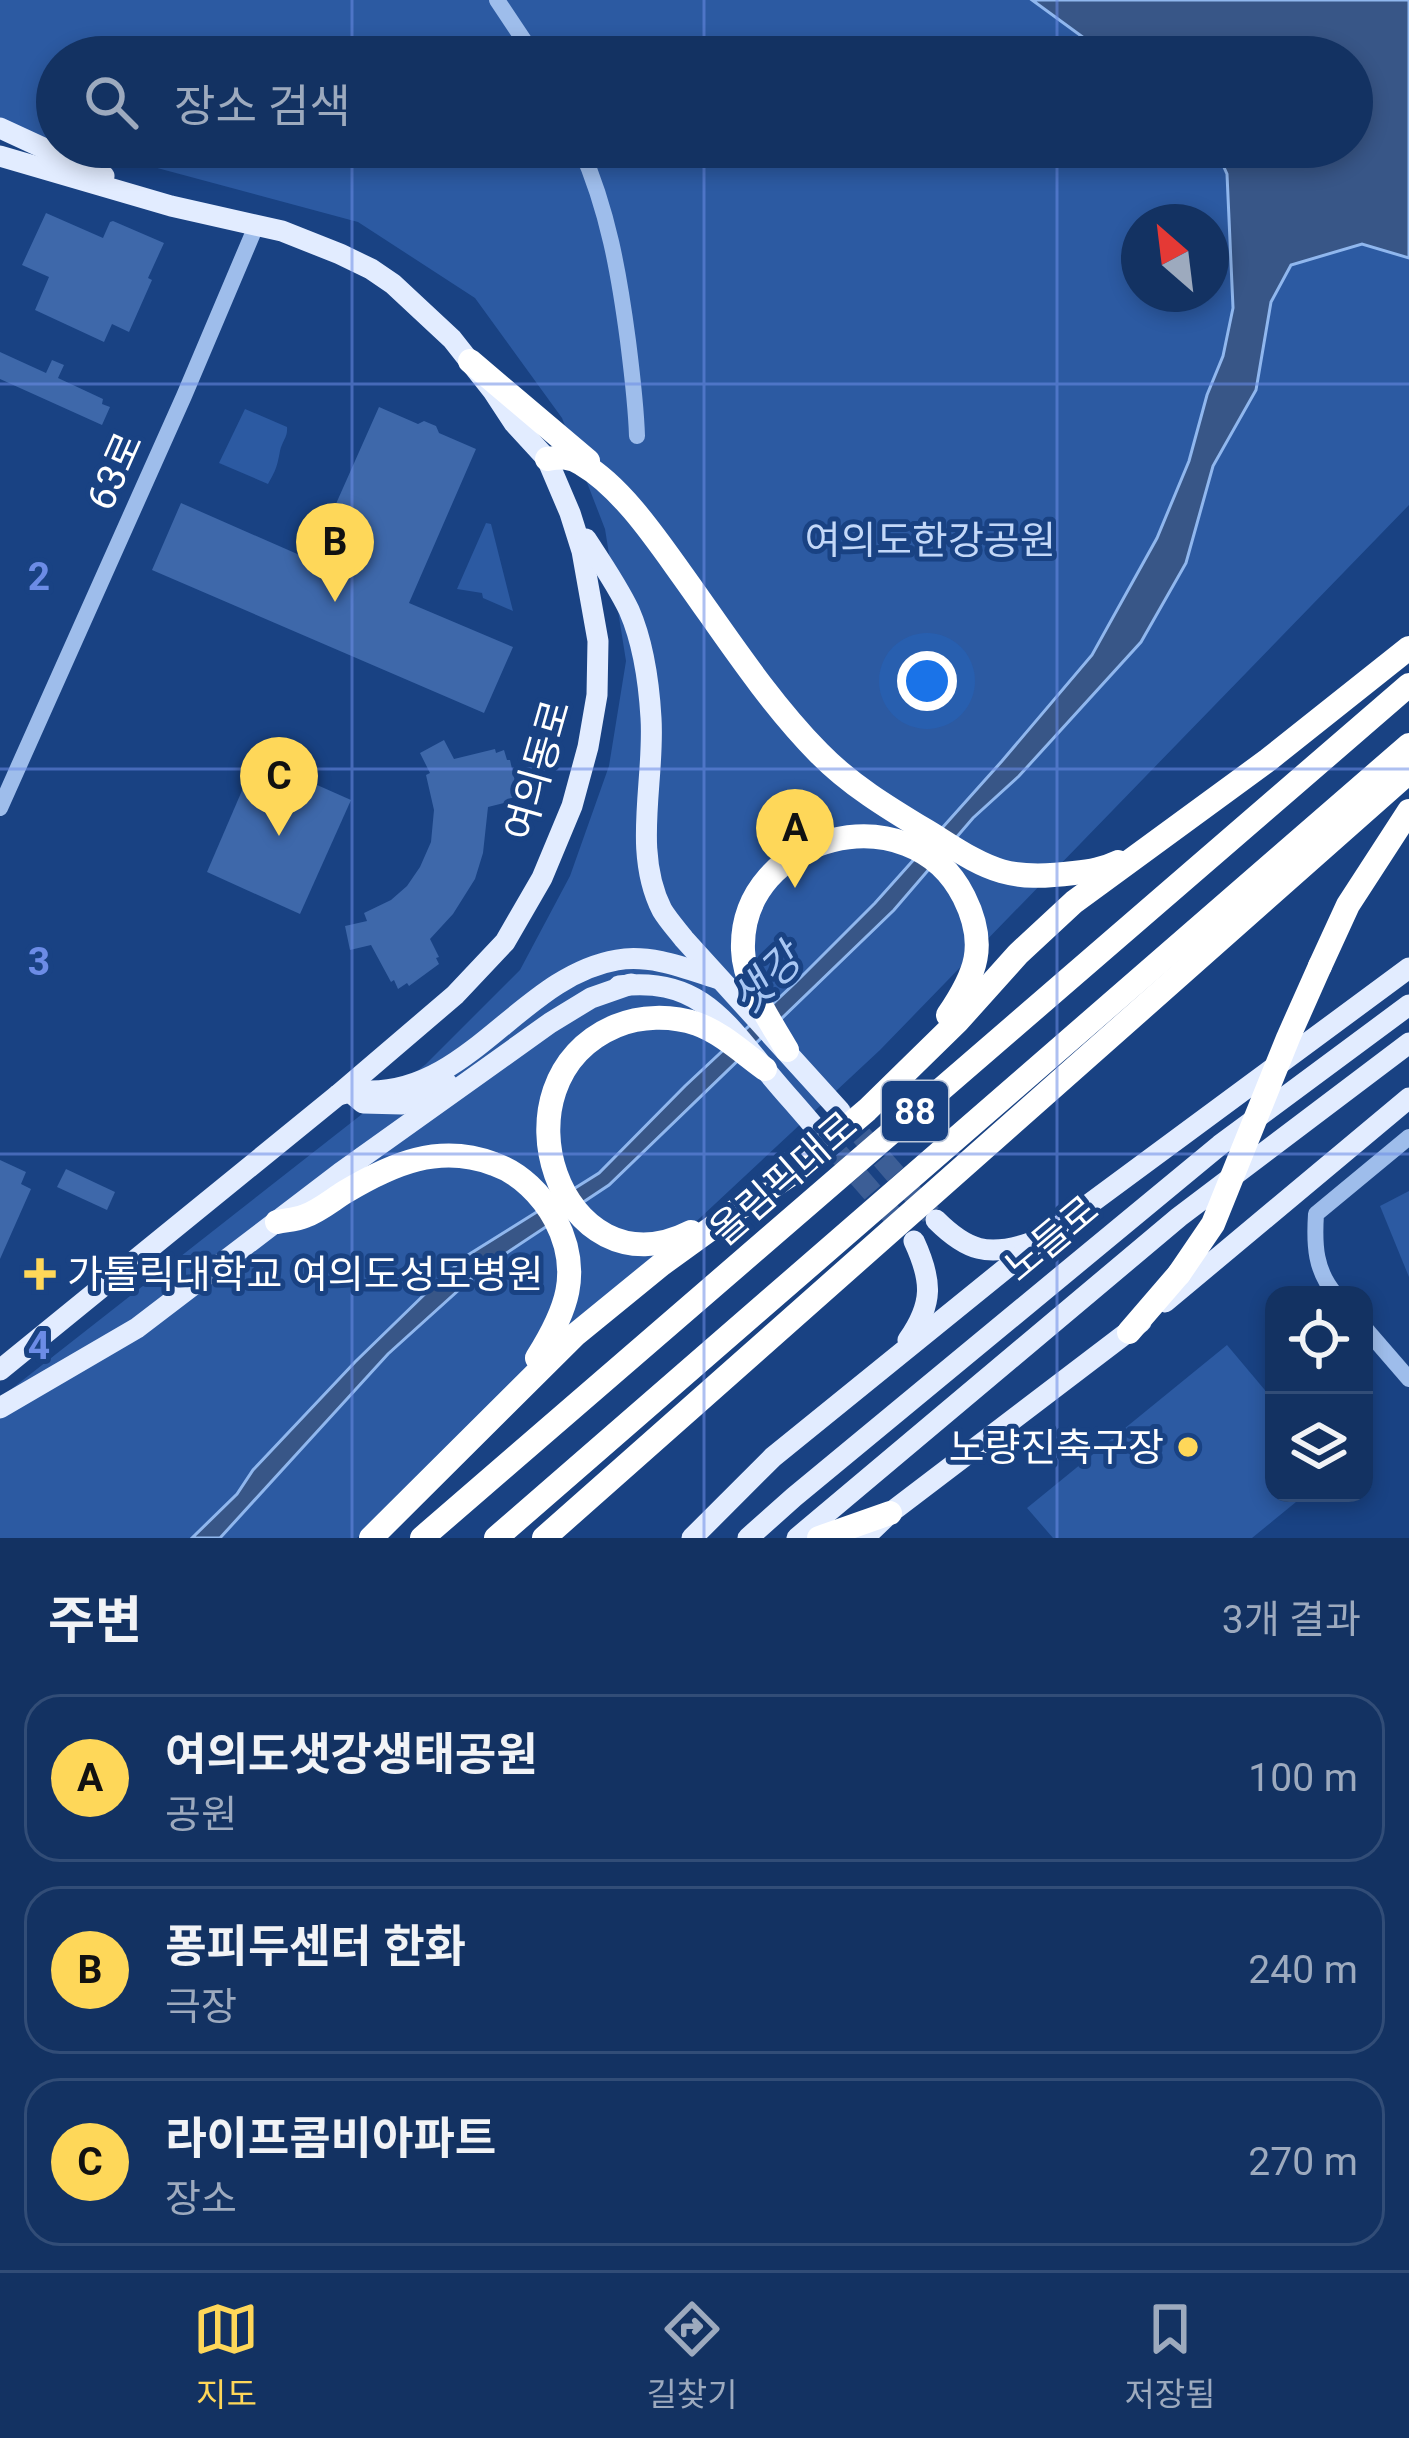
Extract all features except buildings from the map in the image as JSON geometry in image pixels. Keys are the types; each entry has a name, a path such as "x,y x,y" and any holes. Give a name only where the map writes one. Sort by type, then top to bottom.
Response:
{"highway":[{"path":"470,361 614,482 795,727 840,771 958,865 976,924 973,973 909,1072"},
{"path":"548,459 578,460 656,539"},
{"path":"370,1538 575,1334 625,1292 793,1173 909,1072 1074,902 1298,737 1409,648"},
{"name":"올림픽대로","path":"422,1538 1409,685"},
{"name":"88","path":"496,1538 1409,745"},
{"path":"544,1538 1409,772"},
{"path":"1129,1332 1179,1274 1213,1224 1348,904 1409,811"},
{"path":"787,1050 733,982 743,952 746,916 758,891 801,852 855,837 886,837 958,865 1040,878 1103,869 1157,841"},
{"path":"738,1209 673,1241 646,1246 625,1243 589,1224 565,1194 549,1157 549,1108 568,1063 584,1045 602,1032 646,1018 704,1016 716,1033 765,1070"},
{"path":"277,1222 306,1216 402,1162 431,1154 482,1159 518,1177 546,1204 563,1239 569,1279 566,1305 522,1387"},
{"path":"824,1537 890,1513"}],"main road":[{"path":"0,128 36,144"},
{"name":"여의동로","path":"0,156 36,167"},
{"name":"여의동로","path":"0,1370 338,1095 455,995 505,942 542,878 572,806 594,712 598,641 591,588 570,513 548,459 419,306 371,269 282,231 171,206 41,168"},
{"path":"88,168 171,206"},
{"path":"570,513 630,614 645,668 652,754 646,856 652,883 663,911 733,982"},
{"path":"338,1095 357,1089 390,1090 440,1070 551,989 598,964 621,959 657,961 733,982"},
{"path":"692,1538 773,1456 1042,1239 1409,968"},
{"path":"0,1408 136,1328 340,1173 550,1023 591,998 632,984"},
{"path":"338,1095 350,1092 363,1103 402,1104 429,1094 516,1035 584,995 607,987 655,984 676,989 704,1016"},
{"name":"노들로","path":"748,1538 1220,1145 1409,1005"},
{"name":"노들로","path":"797,1538 1179,1217 1409,1043"},
{"path":"787,1050 840,1111"},
{"path":"765,1070 818,1130"},
{"path":"864,1538 890,1513 1129,1332 1406,1103"},
{"path":"935,1220 967,1246 985,1251 1004,1252 1042,1239"},
{"path":"897,1355 921,1321 929,1288 927,1268 914,1240"}],"street":[{"path":"497,0 521,36"},
{"path":"588,168 606,213 616,261 637,436"},
{"name":"63로","path":"0,808 256,226"},
{"path":"1328,1286 1317,1261 1316,1214 1409,1136"},
{"path":"1373,1337 1409,1379"}],"green space":[{"path":"0,0 1032,0 1081,36 36,36 36,135 0,126"},
{"name":"여의도한강공원","path":"157,168 1224,168 1227,174 1362,244 1409,258 1409,505 880,1050 357,1538 0,1538 0,1398 426,1064 520,970 570,876 609,766 626,661 605,529 562,418 475,298 358,222"},
{"path":"245,409 287,427 268,484 219,463"},
{"path":"486,523 491,524 513,611 483,598 482,593 457,589"},
{"path":"1409,1191 1409,1277 1380,1206"},
{"name":"노량진축구장","path":"1227,1345 1265,1390 1265,1502 1296,1502 1252,1538 1053,1538 1027,1508"}],"shaded area":[{"path":"1032,0 1409,0 1409,258 1362,244 1291,265 1271,302 1256,390 1213,466 1186,563 1141,642 1019,776 973,818 894,910 609,1185 481,1270 388,1354 220,1538 192,1538 355,1362 430,1289 468,1255 599,1173 795,983 875,903 1092,655 1157,538 1189,461 1223,356 1233,308 1224,168 1373,168 1373,36 1081,36"}],"tunnel":[{"path":"841,1112 931,1215"},
{"path":"818,1130 892,1215"}],"place":[{"name":"퐁피두센터 한화","path":"335,602"},
{"name":"라이프콤비아파트","path":"279,836"},
{"name":"여의도샛강생태공원","path":"795,888"},
{"name":"가톨릭대학교 여의도성모병원","path":"40,1274"},
{"name":"노량진축구장","path":"1188,1447"}],"water label":[{"name":"샛강","path":"766,979"}]}
